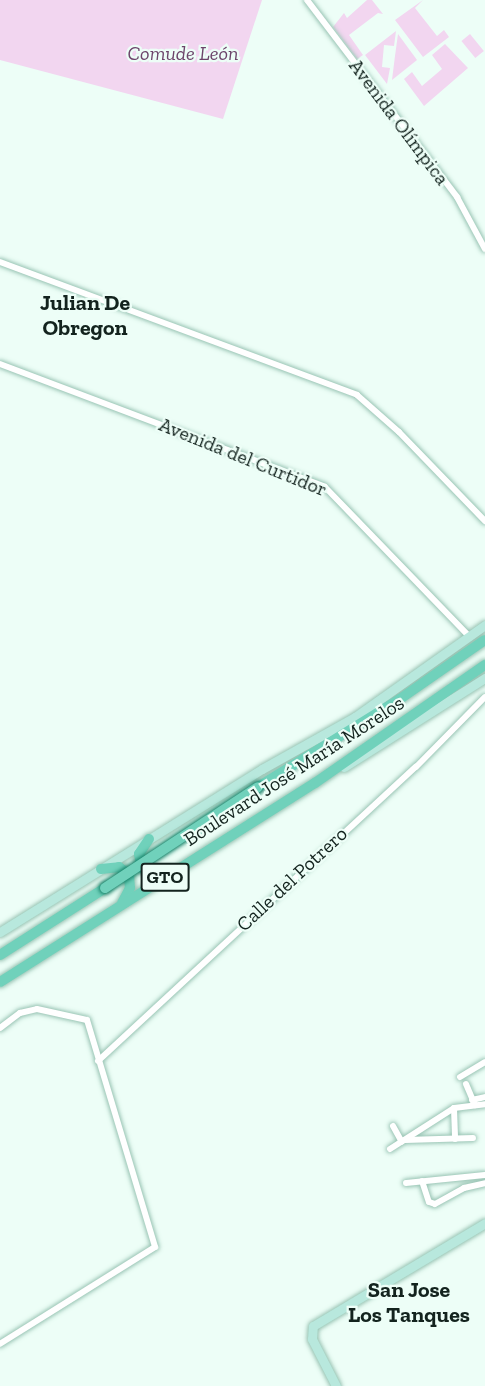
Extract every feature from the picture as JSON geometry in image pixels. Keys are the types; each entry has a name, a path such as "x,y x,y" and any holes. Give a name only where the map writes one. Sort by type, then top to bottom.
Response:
{"main road":[{"name":"Boulevard José María Morelos","path":"0,955 258,787 400,699 485,640"},
{"name":"Boulevard José María Morelos","path":"0,982 330,772 485,665"},
{"path":"400,699 410,680"},
{"path":"355,717 379,712"},
{"path":"149,839 138,858 144,871 153,873 177,869"},
{"path":"101,869 119,867 129,875 130,888 122,903"}],"street":[{"name":"Avenida Olímpica","path":"307,0 457,197 485,249"},
{"path":"0,262 357,395 373,407 485,521"},
{"name":"Avenida del Curtidor","path":"0,364 325,487 470,637"},
{"path":"0,932 149,839 355,717 485,625"},
{"path":"330,772 365,757 485,678"},
{"name":"Calle del Potrero","path":"98,1061 416,767 485,697"},
{"path":"0,1028 27,1011 81,1016 88,1023 155,1246 0,1344"},
{"path":"460,1077 485,1062"},
{"path":"466,1084 472,1102"},
{"path":"390,1149 454,1108 485,1097"},
{"path":"472,1102 485,1104"},
{"path":"454,1108 455,1138"},
{"path":"393,1126 403,1141"},
{"path":"420,1129 422,1140"},
{"path":"403,1141 472,1138"},
{"path":"406,1183 485,1175"},
{"path":"464,1177 464,1188"},
{"path":"422,1180 429,1202 435,1204 464,1188 485,1183"},
{"path":"336,1386 312,1339 311,1330 318,1322 485,1223"}],"green space":[{"name":"Comude León","path":"0,0 262,0 223,119 0,60"},
{"path":"367,0 372,0 383,14 378,13 349,35 363,55 357,59 333,27 344,13 347,18"},
{"path":"423,0 415,8 437,36 444,30 449,37 423,57 395,20"},
{"path":"396,31 394,46 384,45 382,67 390,68 387,84 365,55"},
{"path":"398,34 417,60 392,80 395,56"},
{"path":"470,34 484,51 475,58 461,41"},
{"path":"445,44 468,68 424,106 404,79 412,72 422,86 442,69 432,55"}],"district":[{"name":"Julian De Obregon","path":"85,314"},
{"name":"San Jose Los Tanques","path":"409,1302"}]}
